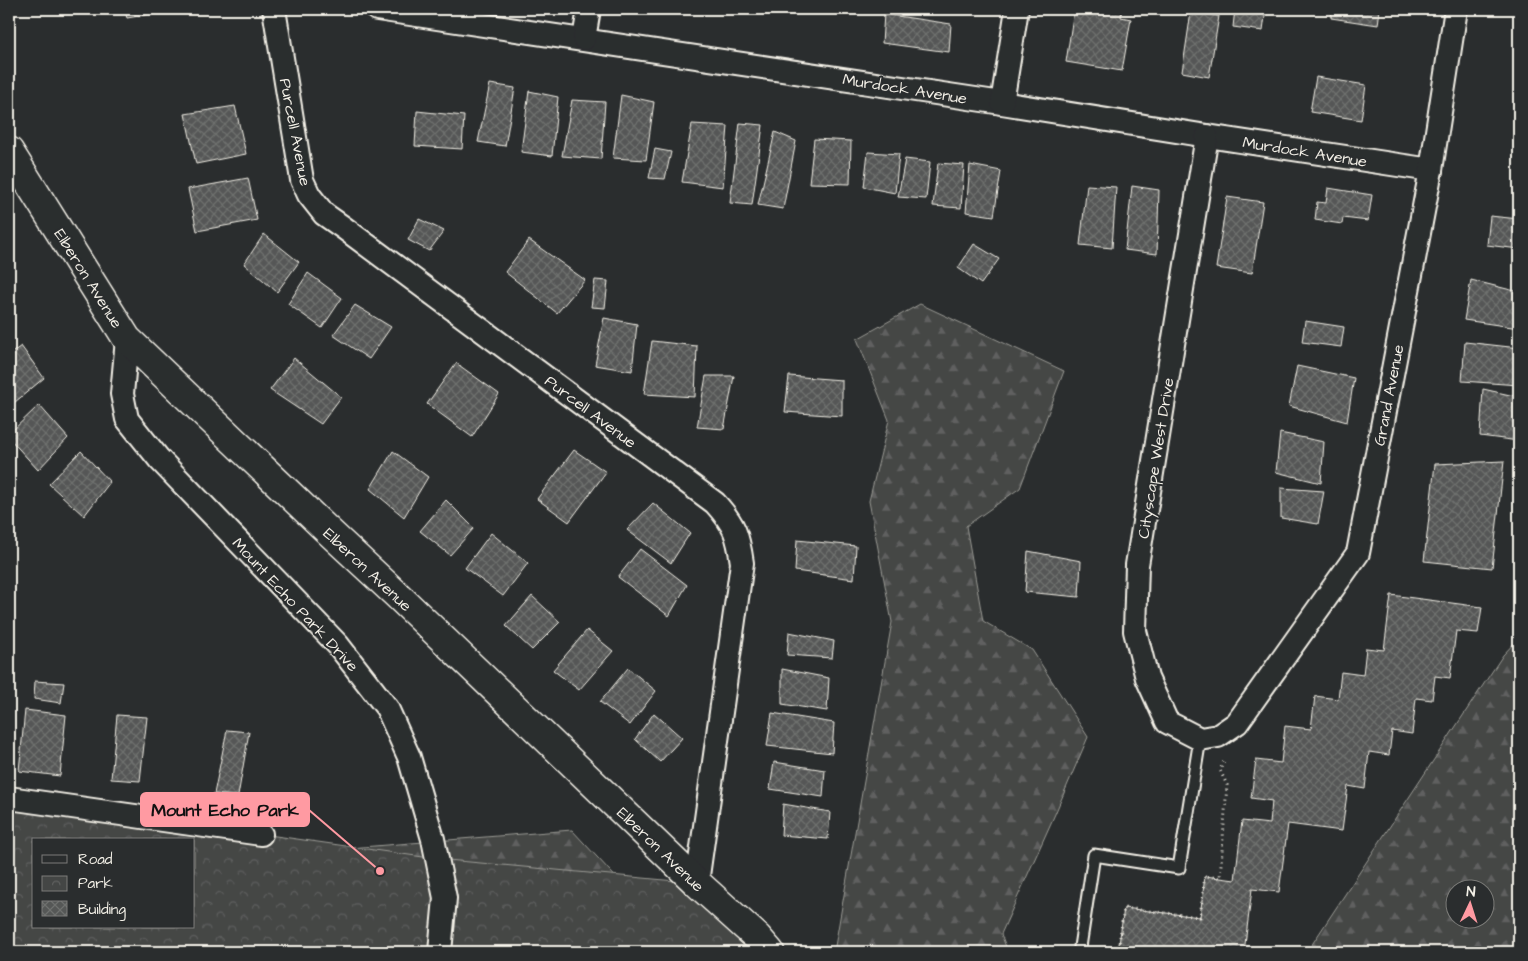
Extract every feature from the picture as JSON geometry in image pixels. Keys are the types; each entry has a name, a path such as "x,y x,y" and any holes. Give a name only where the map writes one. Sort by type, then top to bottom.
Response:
{"street":[{"name":"Purcell Avenue","path":"274,9 302,180 309,195 324,214 715,503 727,516 738,538 742,563 697,883"},
{"name":"Murdock Avenue","path":"377,9 584,39 1431,170"},
{"path":"584,39 589,9"},
{"path":"1002,103 1017,9"},
{"name":"Grand Avenue","path":"1209,737 1237,724 1358,553 1431,170 1456,9"},
{"name":"Cityscape West Drive","path":"1207,136 1137,564 1135,631 1146,678 1167,722 1209,737"},
{"name":"Elberon Avenue","path":"9,151 127,339 697,883 757,937 770,952"},
{"name":"Mount Echo Park Drive","path":"127,339 122,394 127,419 159,459 338,644 387,708 409,757 434,838 445,898 440,952"},
{"path":"9,798 261,834"}],"lane":[{"path":"1080,946 1094,854 1179,868 1209,737"}],"green space":[{"path":"920,304 1064,371 1020,488 966,526 983,621 1032,650 1088,737 1001,934 1008,952 834,952 892,622 869,501 889,420 857,339"},
{"path":"1519,638 1519,952 1307,952 1503,655"},
{"path":"9,798 437,859 697,883 770,952 9,952"},
{"path":"572,830 685,952 300,852"}],"building":[{"path":"124,9 181,9 127,18"},
{"path":"1084,9 1122,9 1121,17 1131,19 1122,71 1066,62 1074,10 1084,12"},
{"path":"1235,9 1266,9 1263,31 1233,27"},
{"path":"1332,9 1380,9 1378,25 1331,18"},
{"path":"1191,12 1219,16 1209,77 1182,72"},
{"path":"884,14 951,24 949,52 882,43"},
{"path":"1316,77 1366,85 1361,120 1310,112"},
{"path":"490,84 515,88 505,146 478,142"},
{"path":"529,91 558,97 552,156 521,152"},
{"path":"621,95 654,102 646,160 613,158"},
{"path":"572,100 605,102 601,159 562,156"},
{"path":"235,106 246,154 196,164 185,114"},
{"path":"417,111 464,116 462,149 415,146"},
{"path":"740,123 763,125 752,205 730,203"},
{"path":"692,124 728,126 723,187 682,182"},
{"path":"775,132 796,141 783,209 758,205"},
{"path":"814,139 851,141 850,184 809,183"},
{"path":"655,149 671,152 665,179 649,178"},
{"path":"868,152 899,154 895,193 864,187"},
{"path":"905,159 930,162 926,199 898,197"},
{"path":"938,163 964,165 961,208 933,206"},
{"path":"970,165 1001,171 994,216 966,212"},
{"path":"248,178 257,220 197,231 188,189"},
{"path":"1087,185 1116,187 1112,248 1080,245"},
{"path":"1132,186 1159,190 1157,254 1125,250"},
{"path":"1328,188 1372,195 1368,221 1343,218 1342,224 1315,220 1317,202 1326,203"},
{"path":"1227,197 1263,202 1252,273 1216,268"},
{"path":"1490,216 1519,219 1519,249 1487,245"},
{"path":"419,219 444,231 429,251 408,240"},
{"path":"264,234 299,262 277,292 244,264"},
{"path":"529,240 585,280 557,313 505,272"},
{"path":"974,244 999,259 981,284 958,268"},
{"path":"308,273 342,298 322,328 288,304"},
{"path":"595,280 608,281 605,308 591,307"},
{"path":"1471,280 1519,292 1519,328 1464,320"},
{"path":"355,305 391,327 369,359 333,335"},
{"path":"604,318 637,324 632,371 595,365"},
{"path":"1305,321 1344,327 1341,347 1302,342"},
{"path":"652,341 697,346 695,397 644,394"},
{"path":"1465,342 1519,348 1519,385 1462,381"},
{"path":"21,346 44,378 9,407 9,355"},
{"path":"294,358 341,397 321,424 270,390"},
{"path":"456,363 499,394 472,437 427,404"},
{"path":"1297,366 1354,378 1347,422 1289,406"},
{"path":"706,376 734,376 724,429 697,427"},
{"path":"789,376 842,380 842,416 785,412"},
{"path":"1483,389 1519,397 1519,441 1480,436"},
{"path":"39,405 68,438 38,470 9,438 9,434"},
{"path":"1280,433 1324,442 1321,483 1276,472"},
{"path":"574,450 606,472 569,522 537,499"},
{"path":"81,451 110,482 84,516 49,484"},
{"path":"393,451 428,477 404,517 370,489"},
{"path":"1504,461 1492,568 1424,561 1435,464"},
{"path":"1281,488 1324,491 1318,524 1281,518"},
{"path":"446,500 474,528 450,555 420,531"},
{"path":"653,503 690,533 671,563 627,530"},
{"path":"491,533 528,563 503,596 465,568"},
{"path":"797,540 856,546 854,579 795,571"},
{"path":"640,549 687,585 669,616 618,577"},
{"path":"1028,551 1081,561 1079,597 1025,592"},
{"path":"1391,595 1482,607 1478,633 1456,631 1450,678 1435,676 1432,700 1416,698 1412,734 1392,731 1389,755 1369,752 1365,789 1348,786 1342,831 1288,824 1279,892 1252,889 1244,952 1118,952 1124,908 1200,917 1205,876 1235,880 1242,821 1270,824 1272,801 1251,798 1256,760 1281,763 1285,726 1311,729 1315,696 1338,699 1341,672 1363,675 1366,648 1384,650"},
{"path":"532,596 560,622 532,650 506,626"},
{"path":"587,630 613,651 579,690 553,670"},
{"path":"789,632 834,641 832,658 787,655"},
{"path":"628,668 656,691 630,725 600,702"},
{"path":"782,669 829,678 827,711 782,704"},
{"path":"35,681 64,683 61,703 34,699"},
{"path":"25,710 66,715 60,776 19,771"},
{"path":"654,713 682,738 660,762 635,739"},
{"path":"772,713 834,723 832,753 767,746"},
{"path":"117,715 147,717 140,781 111,779"},
{"path":"227,730 249,732 238,796 214,794"},
{"path":"774,762 825,770 823,797 770,789"},
{"path":"783,804 830,812 828,839 781,835"}],"place":[{"name":"Mount Echo Park","path":"380,871"}]}
